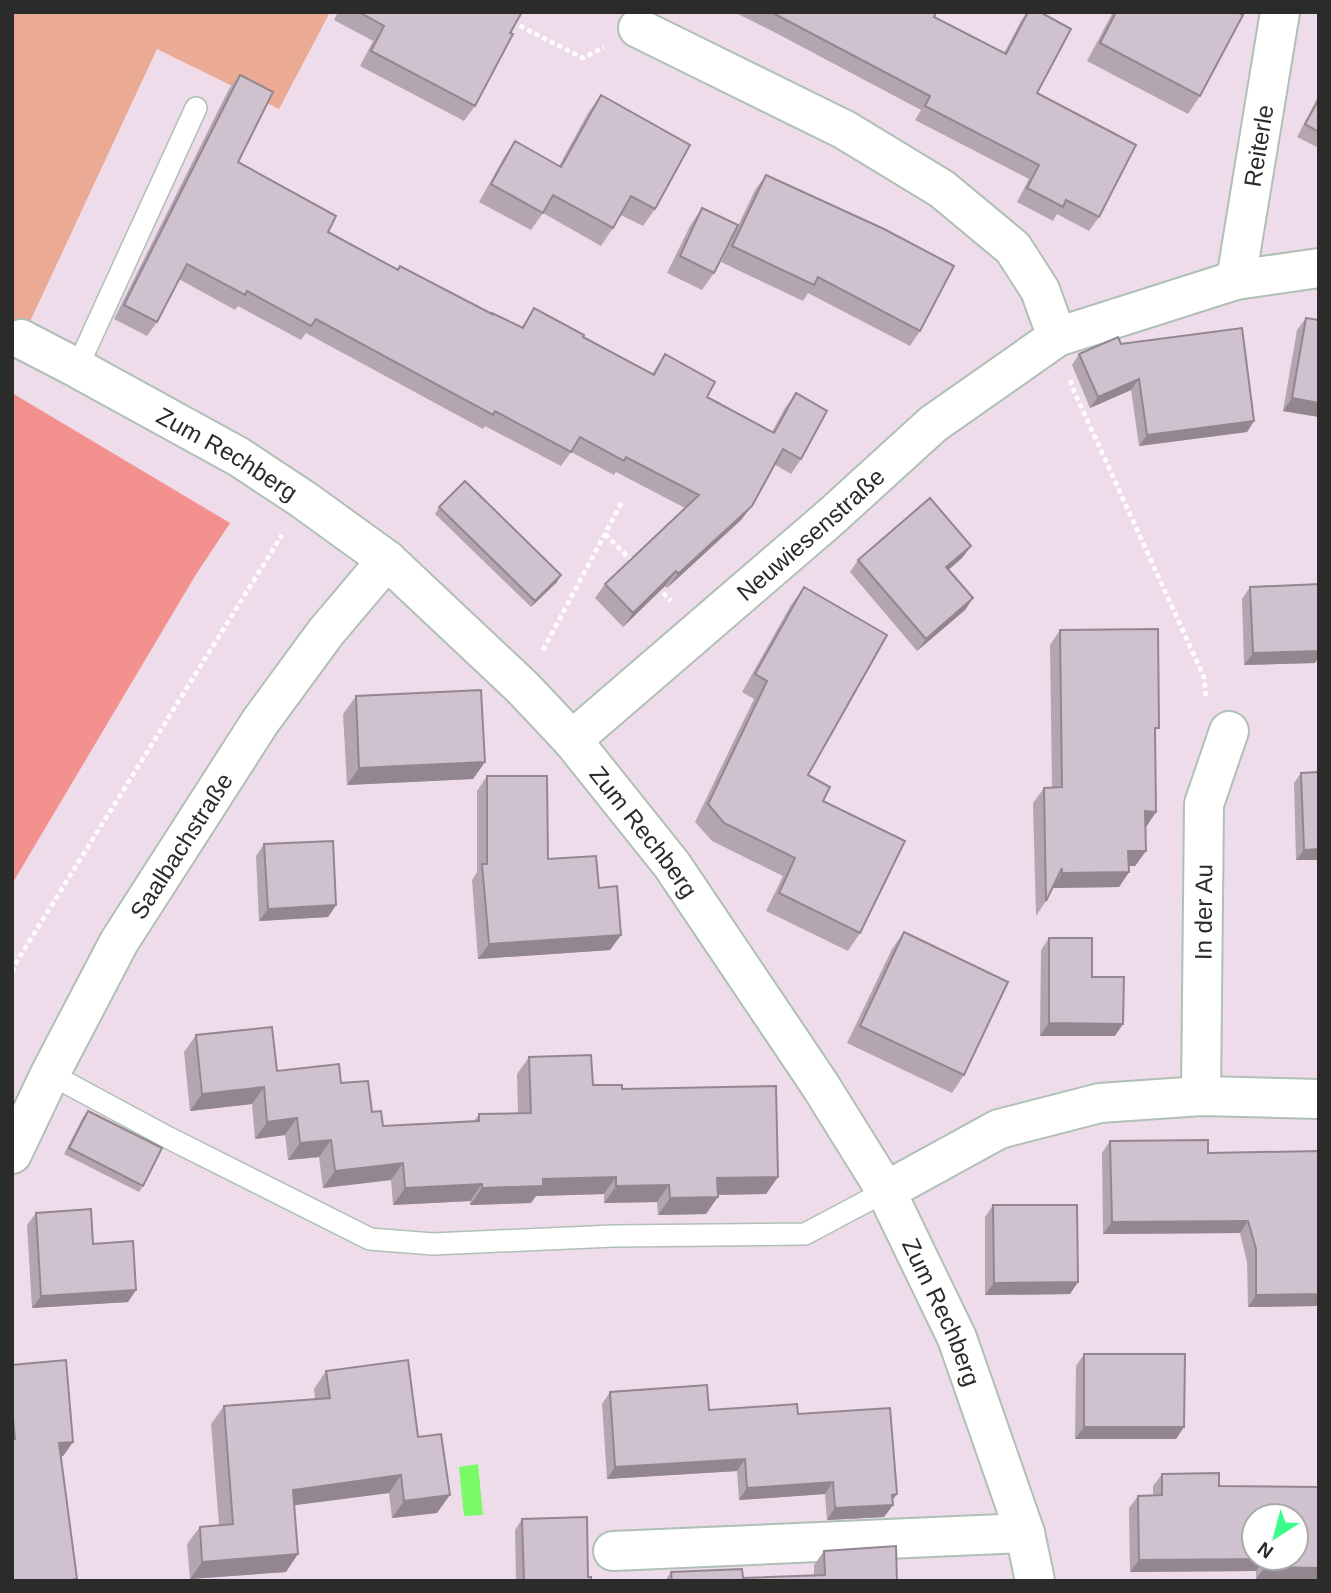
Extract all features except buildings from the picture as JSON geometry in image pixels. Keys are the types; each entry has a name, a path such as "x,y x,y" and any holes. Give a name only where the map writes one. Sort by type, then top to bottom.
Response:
{"street":[{"name":"Reiterle","path":"1236,280 1280,12"},
{"path":"639,20 845,130 942,189 1013,248 1040,290 1057,337"},
{"name":"Neuwiesenstraße","path":"572,740 832,516 933,424 1057,337 1236,280 1319,268"},
{"name":"Zum Rechberg","path":"21,339 239,457 387,560 523,688 572,740 672,865 820,1084 886,1191 957,1338 1026,1533 1035,1581"},
{"name":"Saalbachstraße","path":"12,1154 50,1074 119,942 260,722 326,632 387,560"},
{"name":"In der Au","path":"1201,1096 1204,804 1229,731"},
{"path":"886,1191 999,1129 1100,1103 1201,1096 1319,1099"},
{"path":"612,1551 1026,1533"}],"lane":[{"path":"76,368 196,108"},
{"path":"50,1074 169,1138 370,1239 433,1244 613,1236 805,1234 886,1191"}],"path":[{"path":"504,18 583,58 639,20"},
{"path":"1057,337 1074,391 1205,677 1206,697 1229,731"},
{"path":"12,972 304,500"},
{"path":"523,688 623,500"},
{"path":"605,534 643,572"},
{"path":"653,582 700,630"}],"shaded area":[{"path":"12,12 330,12 279,109 157,49 27,328 12,321"},
{"path":"12,393 230,523 195,576 12,884"},
{"path":"478,1464 483,1515 464,1516 459,1467"}]}
